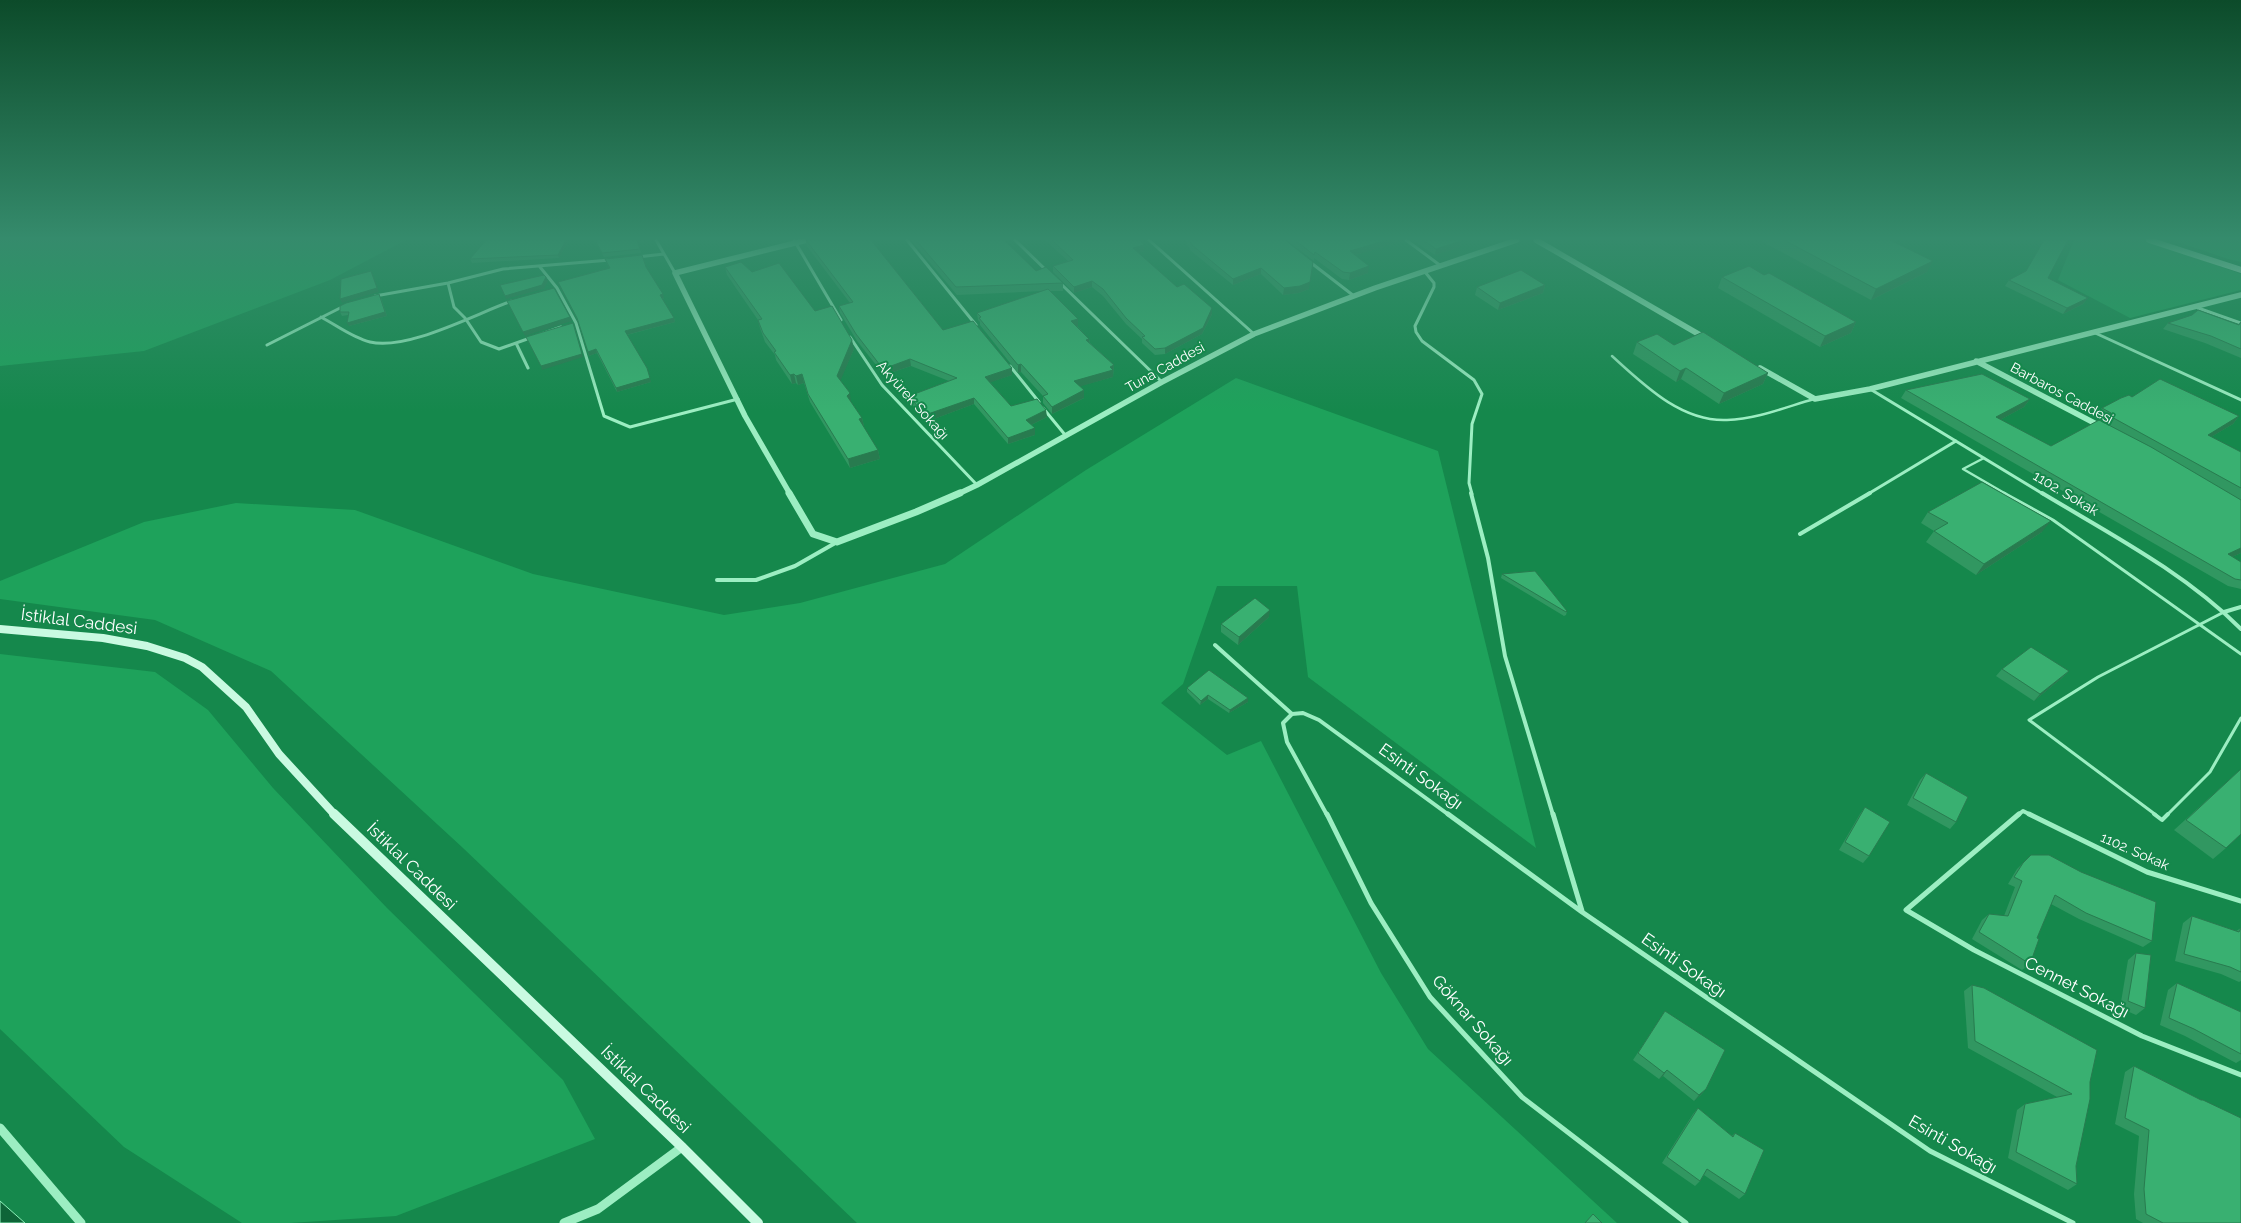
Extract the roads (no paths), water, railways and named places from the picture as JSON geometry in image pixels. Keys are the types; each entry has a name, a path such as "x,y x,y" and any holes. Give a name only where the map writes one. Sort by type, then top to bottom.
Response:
{"main road":[{"name":"İstiklal Caddesi","path":"0,629 103,638 148,646 185,658 216,678 246,707 279,754 323,804 682,1147 758,1223"}],"street":[{"path":"452,297 454,307 465,318 480,342 499,349 548,330 576,323"},
{"path":"562,297 576,323 604,416 630,427 738,399"},
{"path":"687,297 745,416 813,534 837,542"},
{"path":"828,297 842,322"},
{"path":"953,297 981,331"},
{"path":"1075,297 1162,382"},
{"path":"1213,297 1254,334"},
{"name":"Tuna Caddesi","path":"837,542 916,512 977,485 1162,382 1254,334 1351,297"},
{"path":"1429,297 1415,326 1416,332 1422,340 1474,380 1482,394 1472,424 1469,483 1488,558 1505,656 1582,912"},
{"path":"1635,297 1715,343"},
{"path":"1755,366 1815,399 1870,389 2093,332 2198,308 2234,297"},
{"path":"320,317 371,343 390,342 431,333 490,307 520,299"},
{"path":"268,345 320,317 348,304"},
{"path":"2198,308 2241,323"},
{"path":"2093,332 2241,400"},
{"name":"Akyürek Sokağı","path":"849,335 882,385 977,485"},
{"path":"516,343 528,368"},
{"name":"Barbaros Caddesi","path":"1976,361 2108,430"},
{"path":"1006,362 1066,436"},
{"name":"1102. Sokak","path":"1870,389 2150,558 2224,612 2241,629"},
{"path":"1800,534 1956,441"},
{"path":"717,580 756,580 795,566 837,542"},
{"path":"2224,612 2241,607"},
{"path":"1215,645 1292,714"},
{"name":"Esinti Sokağı","path":"1292,714 1303,713 1319,720 1582,912 1930,1151 2073,1223"},
{"name":"Göknar Sokağı","path":"1292,714 1284,723 1287,742 1315,791 1371,903 1430,997 1522,1097 1686,1223"},
{"name":"1102. Sokak","path":"1906,910 2023,811 2147,872 2241,901"},
{"name":"Cennet Sokağı","path":"1906,910 1974,950 2142,1036 2241,1075"},
{"path":"0,1128 81,1223"},
{"path":"564,1223 598,1209 682,1147"}],"lane":[{"path":"1612,356 1664,399 1704,418 1734,419 1815,399"},
{"path":"1984,458 1963,469 2053,520 2241,654"},
{"path":"2224,612 2200,626 2098,677 2029,720 2162,820 2210,772 2241,718"}]}
